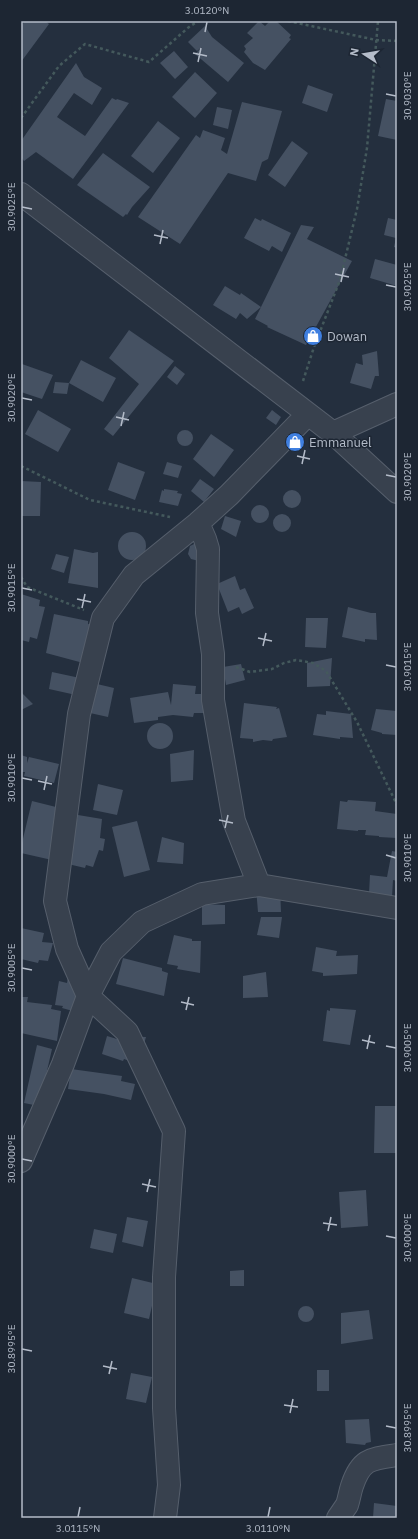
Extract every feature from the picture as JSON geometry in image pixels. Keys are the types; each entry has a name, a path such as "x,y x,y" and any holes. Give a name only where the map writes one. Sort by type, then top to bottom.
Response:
{"street":[{"path":"21,194 302,409 332,433 397,492"},
{"path":"332,433 397,404"},
{"path":"165,1518 169,1485 164,1408 164,1277 174,1131 127,1032 88,996 67,949 55,901 79,714 103,618 134,575 198,523 228,495 302,409"},
{"path":"198,523 208,549 207,613 213,654 213,700 234,821 259,886"},
{"path":"21,1161 63,1064 88,996 110,952 142,922 202,894 259,886 397,908"},
{"path":"338,1518 347,1504 358,1469 368,1462 397,1455"}],"path":[{"path":"21,118 59,66 85,44 149,62 198,21"},
{"path":"288,21 376,40 397,41"},
{"path":"302,409 314,347 340,280 357,209 367,148 378,21"},
{"path":"21,466 90,500 198,523"},
{"path":"21,577 27,587 103,618"},
{"path":"213,654 228,664 250,672 272,669 284,663 296,660 313,663 326,671 357,722 397,805"}],"building":[{"path":"25,21 45,21 49,24 21,62 21,26"},
{"path":"259,21 265,26 270,21 276,21 291,35 289,38 291,39 265,70 253,63 244,52 246,49 244,46 253,38 247,33"},
{"path":"205,26 212,37 244,63 228,82 195,54 202,47 197,51 188,42"},
{"path":"174,51 188,67 175,79 160,63"},
{"path":"76,63 84,77 102,88 92,105 74,93 57,117 85,136 112,98 129,103 73,179 36,152 24,161 21,157 21,141"},
{"path":"195,72 217,93 195,118 172,97"},
{"path":"308,85 333,94 327,112 302,103"},
{"path":"386,99 397,101 397,140 378,136"},
{"path":"242,102 282,111 268,159 262,162 256,181 228,173 180,244 138,217 196,135 200,138 203,130 225,138 221,150 227,154"},
{"path":"217,107 232,110 228,129 213,125"},
{"path":"158,121 180,138 153,173 131,156"},
{"path":"292,141 308,153 285,187 268,175"},
{"path":"103,153 150,187 132,207 127,215 126,214 123,217 77,185"},
{"path":"255,218 261,221 262,219 291,233 282,252 272,246 269,251 244,238"},
{"path":"388,218 397,220 397,248 394,247 396,238 384,235"},
{"path":"301,225 314,227 307,239 352,261 306,345 267,327 268,326 255,319"},
{"path":"375,259 397,265 397,286 370,278"},
{"path":"225,286 240,295 241,293 261,307 247,319 240,313 236,319 213,305"},
{"path":"129,330 174,361 113,436 104,429 139,384 109,358"},
{"path":"377,351 379,376 375,376 371,389 350,383 356,363 363,365 362,355"},
{"path":"81,360 116,378 103,402 69,383"},
{"path":"22,364 53,375 42,399 21,392"},
{"path":"175,366 185,374 177,385 167,377"},
{"path":"55,382 69,383 67,394 53,393"},
{"path":"38,410 71,429 58,452 25,434"},
{"path":"272,410 281,417 276,425 266,418"},
{"path":"185,430 191,432 193,438 191,444 185,446 179,444 177,438 179,432"},
{"path":"211,434 234,450 214,477 193,459"},
{"path":"118,462 145,472 135,500 108,490"},
{"path":"167,462 182,466 178,478 163,474"},
{"path":"200,479 214,489 204,502 191,491"},
{"path":"21,481 41,482 40,516 21,516"},
{"path":"164,489 178,491 177,493 182,494 178,506 159,502 162,490 164,491"},
{"path":"288,490 296,490 301,495 299,506 296,508 288,508 283,503 283,495"},
{"path":"256,505 264,505 269,510 267,521 264,523 256,523 251,518 251,510"},
{"path":"282,514 288,517 291,523 288,529 282,532 276,529 273,523 276,517"},
{"path":"225,516 241,521 236,537 221,529"},
{"path":"132,532 142,536 146,546 142,556 132,560 122,556 118,546 122,536"},
{"path":"196,543 199,561 191,559 188,554 190,546"},
{"path":"74,549 93,553 98,552 98,588 68,583"},
{"path":"56,554 69,557 64,573 51,569"},
{"path":"235,576 240,590 245,588 254,608 242,614 239,607 228,612 217,584"},
{"path":"21,594 40,600 39,606 45,607 37,639 30,637 29,642 21,640"},
{"path":"348,607 376,613 377,640 365,639 365,642 342,637"},
{"path":"54,614 88,621 88,624 102,626 87,664 46,653"},
{"path":"306,618 328,618 326,648 305,647"},
{"path":"332,658 330,686 307,687 307,663"},
{"path":"241,664 245,680 226,685 223,667"},
{"path":"52,672 80,678 76,695 49,689"},
{"path":"97,684 114,688 108,717 90,713"},
{"path":"173,684 196,686 195,694 211,694 207,713 194,713 193,717 173,715 158,717 158,720 134,723 130,698 168,692 171,705"},
{"path":"21,692 33,704 21,710"},
{"path":"244,703 277,707 276,709 279,708 287,737 273,739 272,741 263,740 253,742 253,739 240,738"},
{"path":"376,709 397,711 397,735 382,734 371,730"},
{"path":"326,711 351,714 353,738 340,737 340,739 313,735 317,714 326,715"},
{"path":"160,723 169,727 173,736 169,745 160,749 151,745 147,736 151,727"},
{"path":"194,750 193,780 171,782 170,754"},
{"path":"21,755 27,757 27,763 29,757 59,764 54,783 24,776 25,772 21,772"},
{"path":"98,784 123,790 117,815 93,810"},
{"path":"348,800 376,802 375,811 397,814 397,838 365,835 366,830 358,831 337,829 340,801 347,802"},
{"path":"32,801 64,809 52,860 21,853 21,847"},
{"path":"78,815 102,819 100,838 105,839 103,851 99,850 93,867 86,865 85,868 68,864"},
{"path":"137,821 150,870 124,877 112,827"},
{"path":"162,837 184,843 183,864 157,862"},
{"path":"392,851 397,852 397,881 393,880 392,897 369,894 370,875 387,877"},
{"path":"280,887 281,912 258,912 256,888"},
{"path":"202,904 225,905 225,924 202,925"},
{"path":"261,917 282,917 279,938 257,935"},
{"path":"21,928 44,933 42,942 53,943 48,961 39,960 38,963 21,959"},
{"path":"174,935 192,939 192,941 201,941 200,973 177,969 178,966 167,964"},
{"path":"316,947 337,951 336,956 358,955 357,974 323,976 323,973 312,971"},
{"path":"123,958 162,968 162,971 168,973 164,996 116,984"},
{"path":"266,972 268,997 243,998 243,976"},
{"path":"89,975 80,1013 62,1008 63,1006 55,1005 59,981 67,983 68,977"},
{"path":"21,997 28,997 27,1002 52,1005 51,1009 61,1011 57,1041 21,1033"},
{"path":"330,1008 356,1010 350,1045 323,1041 327,1010 330,1011"},
{"path":"107,1036 117,1039 117,1036 146,1037 138,1064 102,1054"},
{"path":"37,1045 52,1049 39,1106 24,1103"},
{"path":"71,1069 122,1076 121,1081 135,1084 131,1100 104,1094 68,1089"},
{"path":"375,1106 397,1106 397,1153 374,1153"},
{"path":"366,1190 368,1226 341,1228 339,1192"},
{"path":"127,1217 148,1221 143,1247 122,1242"},
{"path":"94,1229 117,1234 113,1253 90,1248"},
{"path":"244,1270 244,1286 230,1286 230,1271"},
{"path":"132,1278 157,1284 149,1319 124,1313"},
{"path":"303,1306 309,1306 314,1311 312,1320 309,1322 303,1322 298,1317 298,1311"},
{"path":"369,1310 373,1339 341,1344 341,1313"},
{"path":"317,1370 329,1370 329,1391 317,1391"},
{"path":"131,1373 152,1377 146,1403 126,1399"},
{"path":"369,1419 371,1442 366,1443 365,1445 346,1443 345,1420"},
{"path":"374,1503 397,1506 397,1518 373,1518"}],"place":[{"name":"Dowan","path":"313,336"},
{"name":"Emmanuel","path":"295,442"}]}
